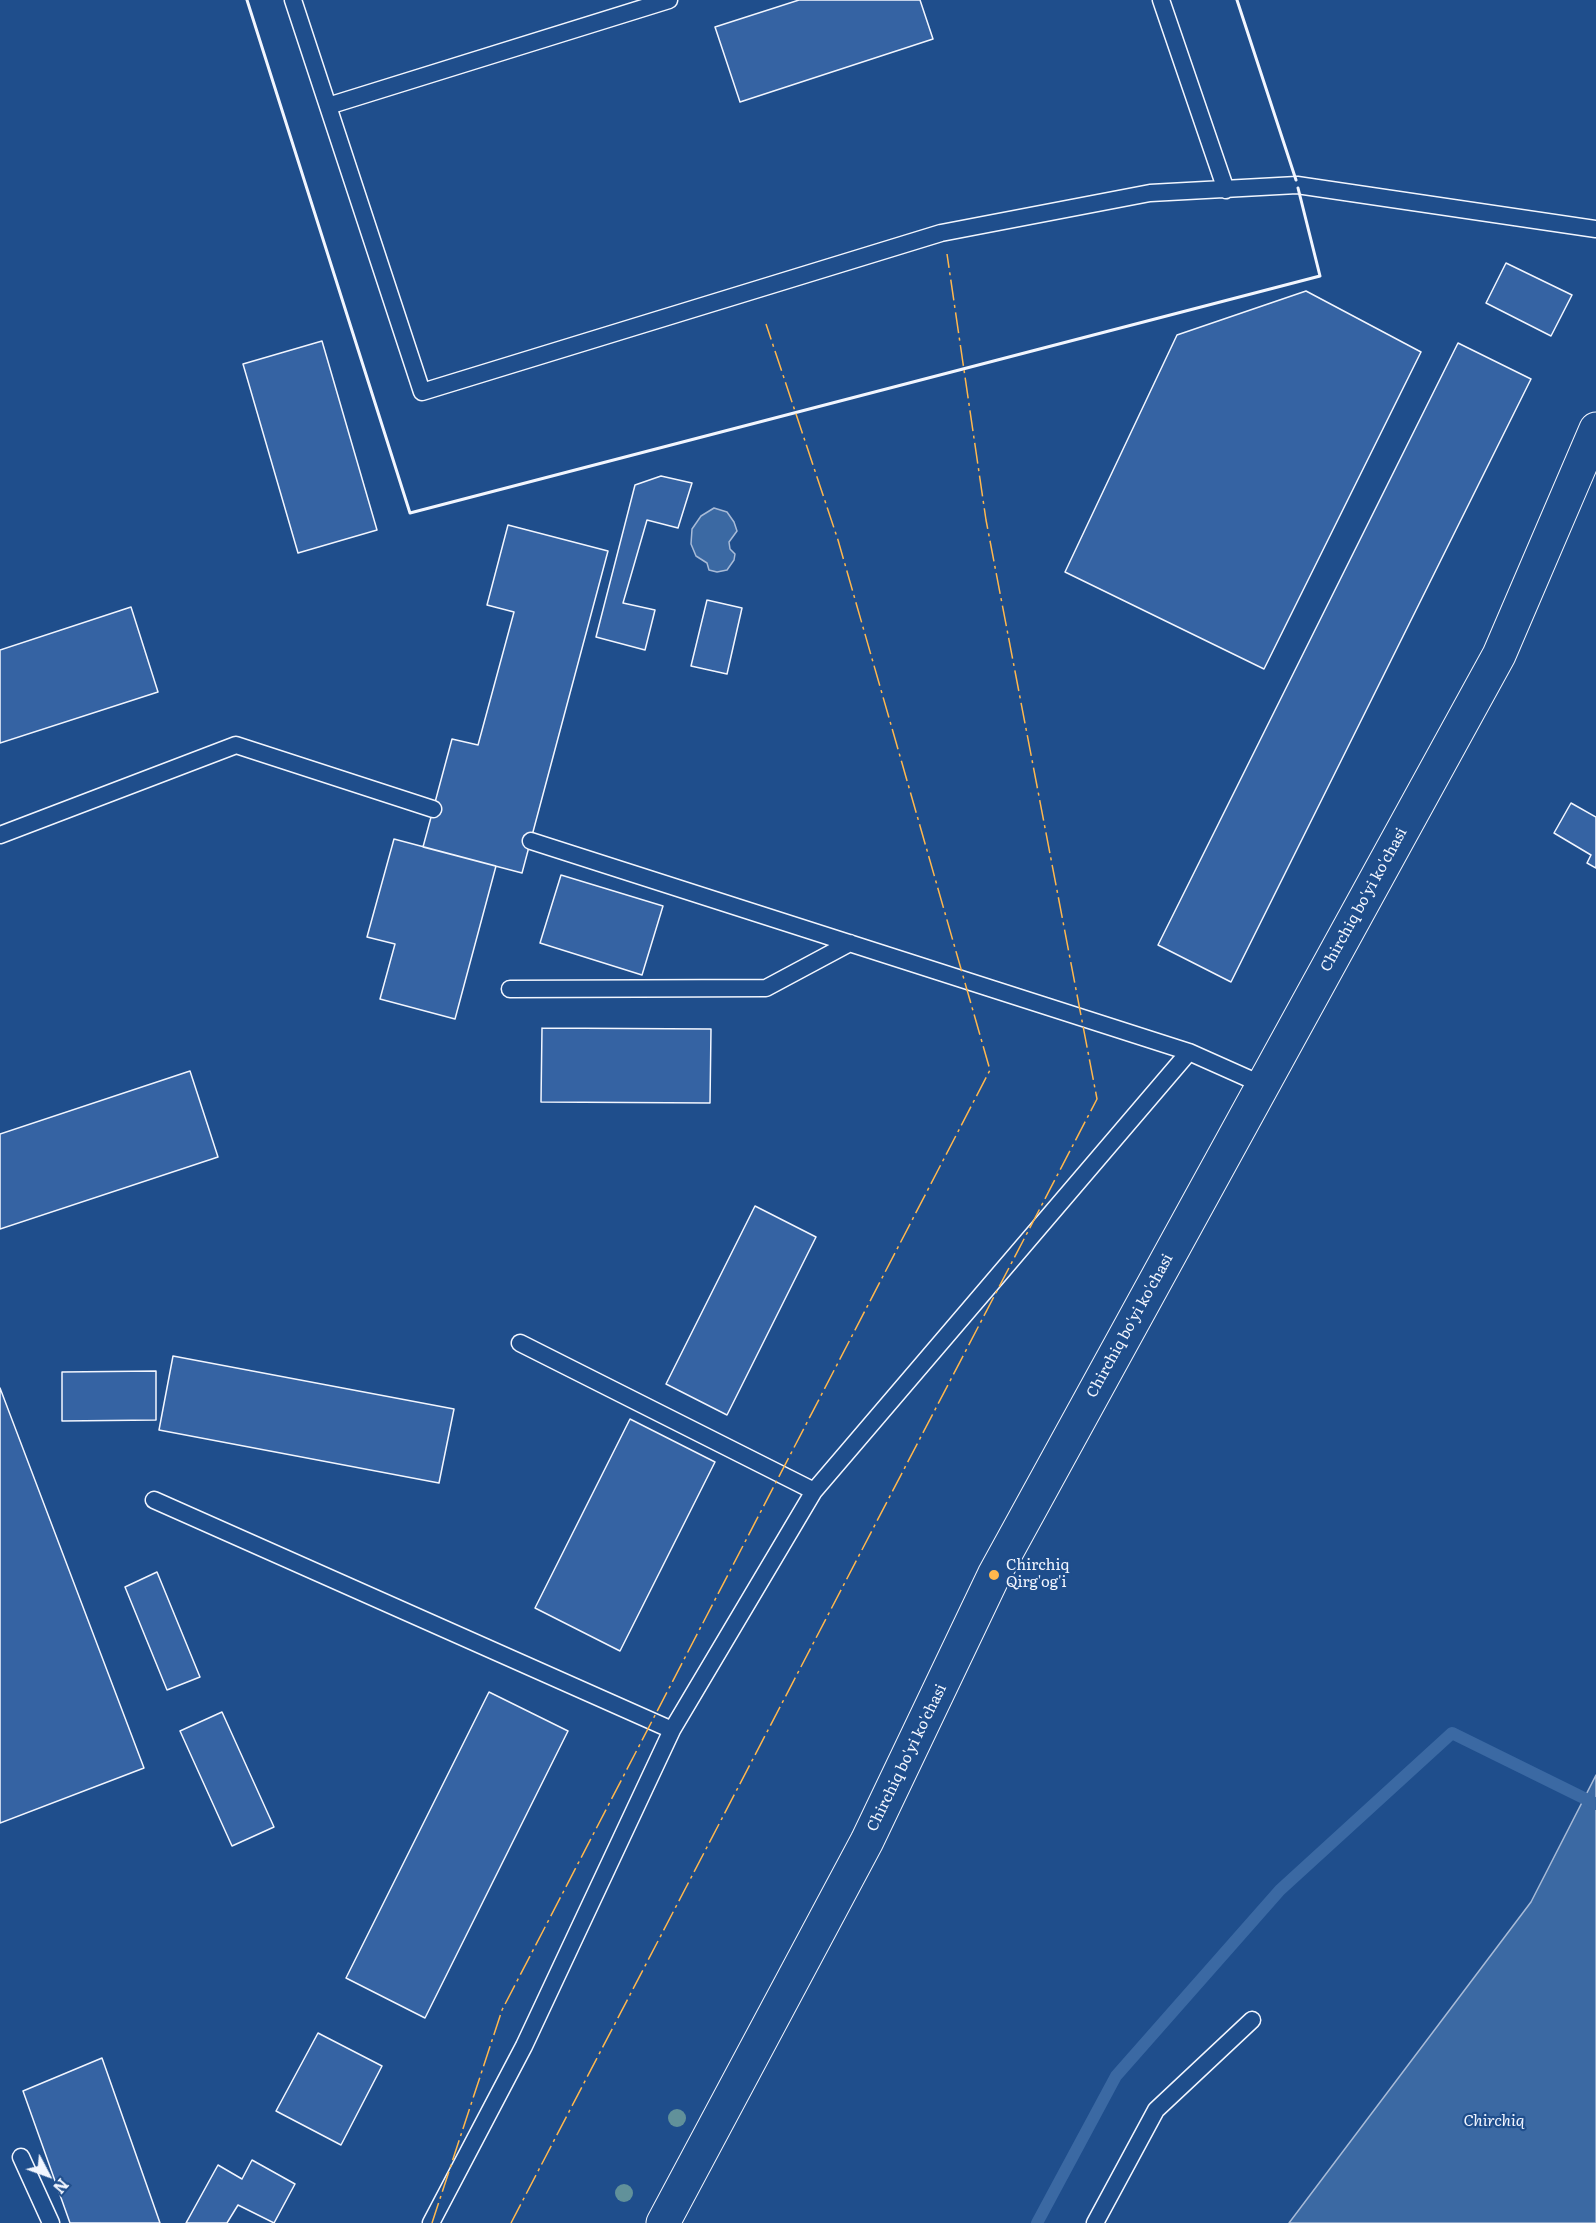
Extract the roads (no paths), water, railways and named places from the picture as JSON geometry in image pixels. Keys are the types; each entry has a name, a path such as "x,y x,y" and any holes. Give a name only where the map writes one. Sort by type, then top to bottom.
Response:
{"street":[{"name":"Chirchiq bo'yi ko'chasi","path":"663,2223 867,1840 994,1575 1499,655 1596,429"}],"lane":[{"path":"293,0 422,392 941,233 1150,193 1298,185 1596,229"},
{"path":"328,106 669,0"},
{"path":"1161,0 1226,190"},
{"path":"0,835 236,744 434,809"},
{"path":"531,841 1189,1053 1263,1084"},
{"path":"510,989 766,988 850,943"},
{"path":"431,2223 524,2046 672,1730 814,1491 1189,1053"},
{"path":"520,1343 814,1491"},
{"path":"154,1500 672,1730"},
{"path":"1095,2223 1156,2110 1252,2020"},
{"path":"21,2157 51,2223"}],"water":[{"path":"714,508 727,512 737,531 729,542 730,549 735,554 734,560 727,570 717,572 709,570 707,563 696,556 691,544 692,529 701,516"},
{"name":"Chirchiq","path":"1596,1775 1596,2223 1289,2223 1531,1902"}],"waterway":[{"path":"1037,2223 1116,2076 1280,1890 1452,1733 1596,1804"}],"place":[{"name":"Chirchiq Qirg'og'i","path":"994,1575"}]}
